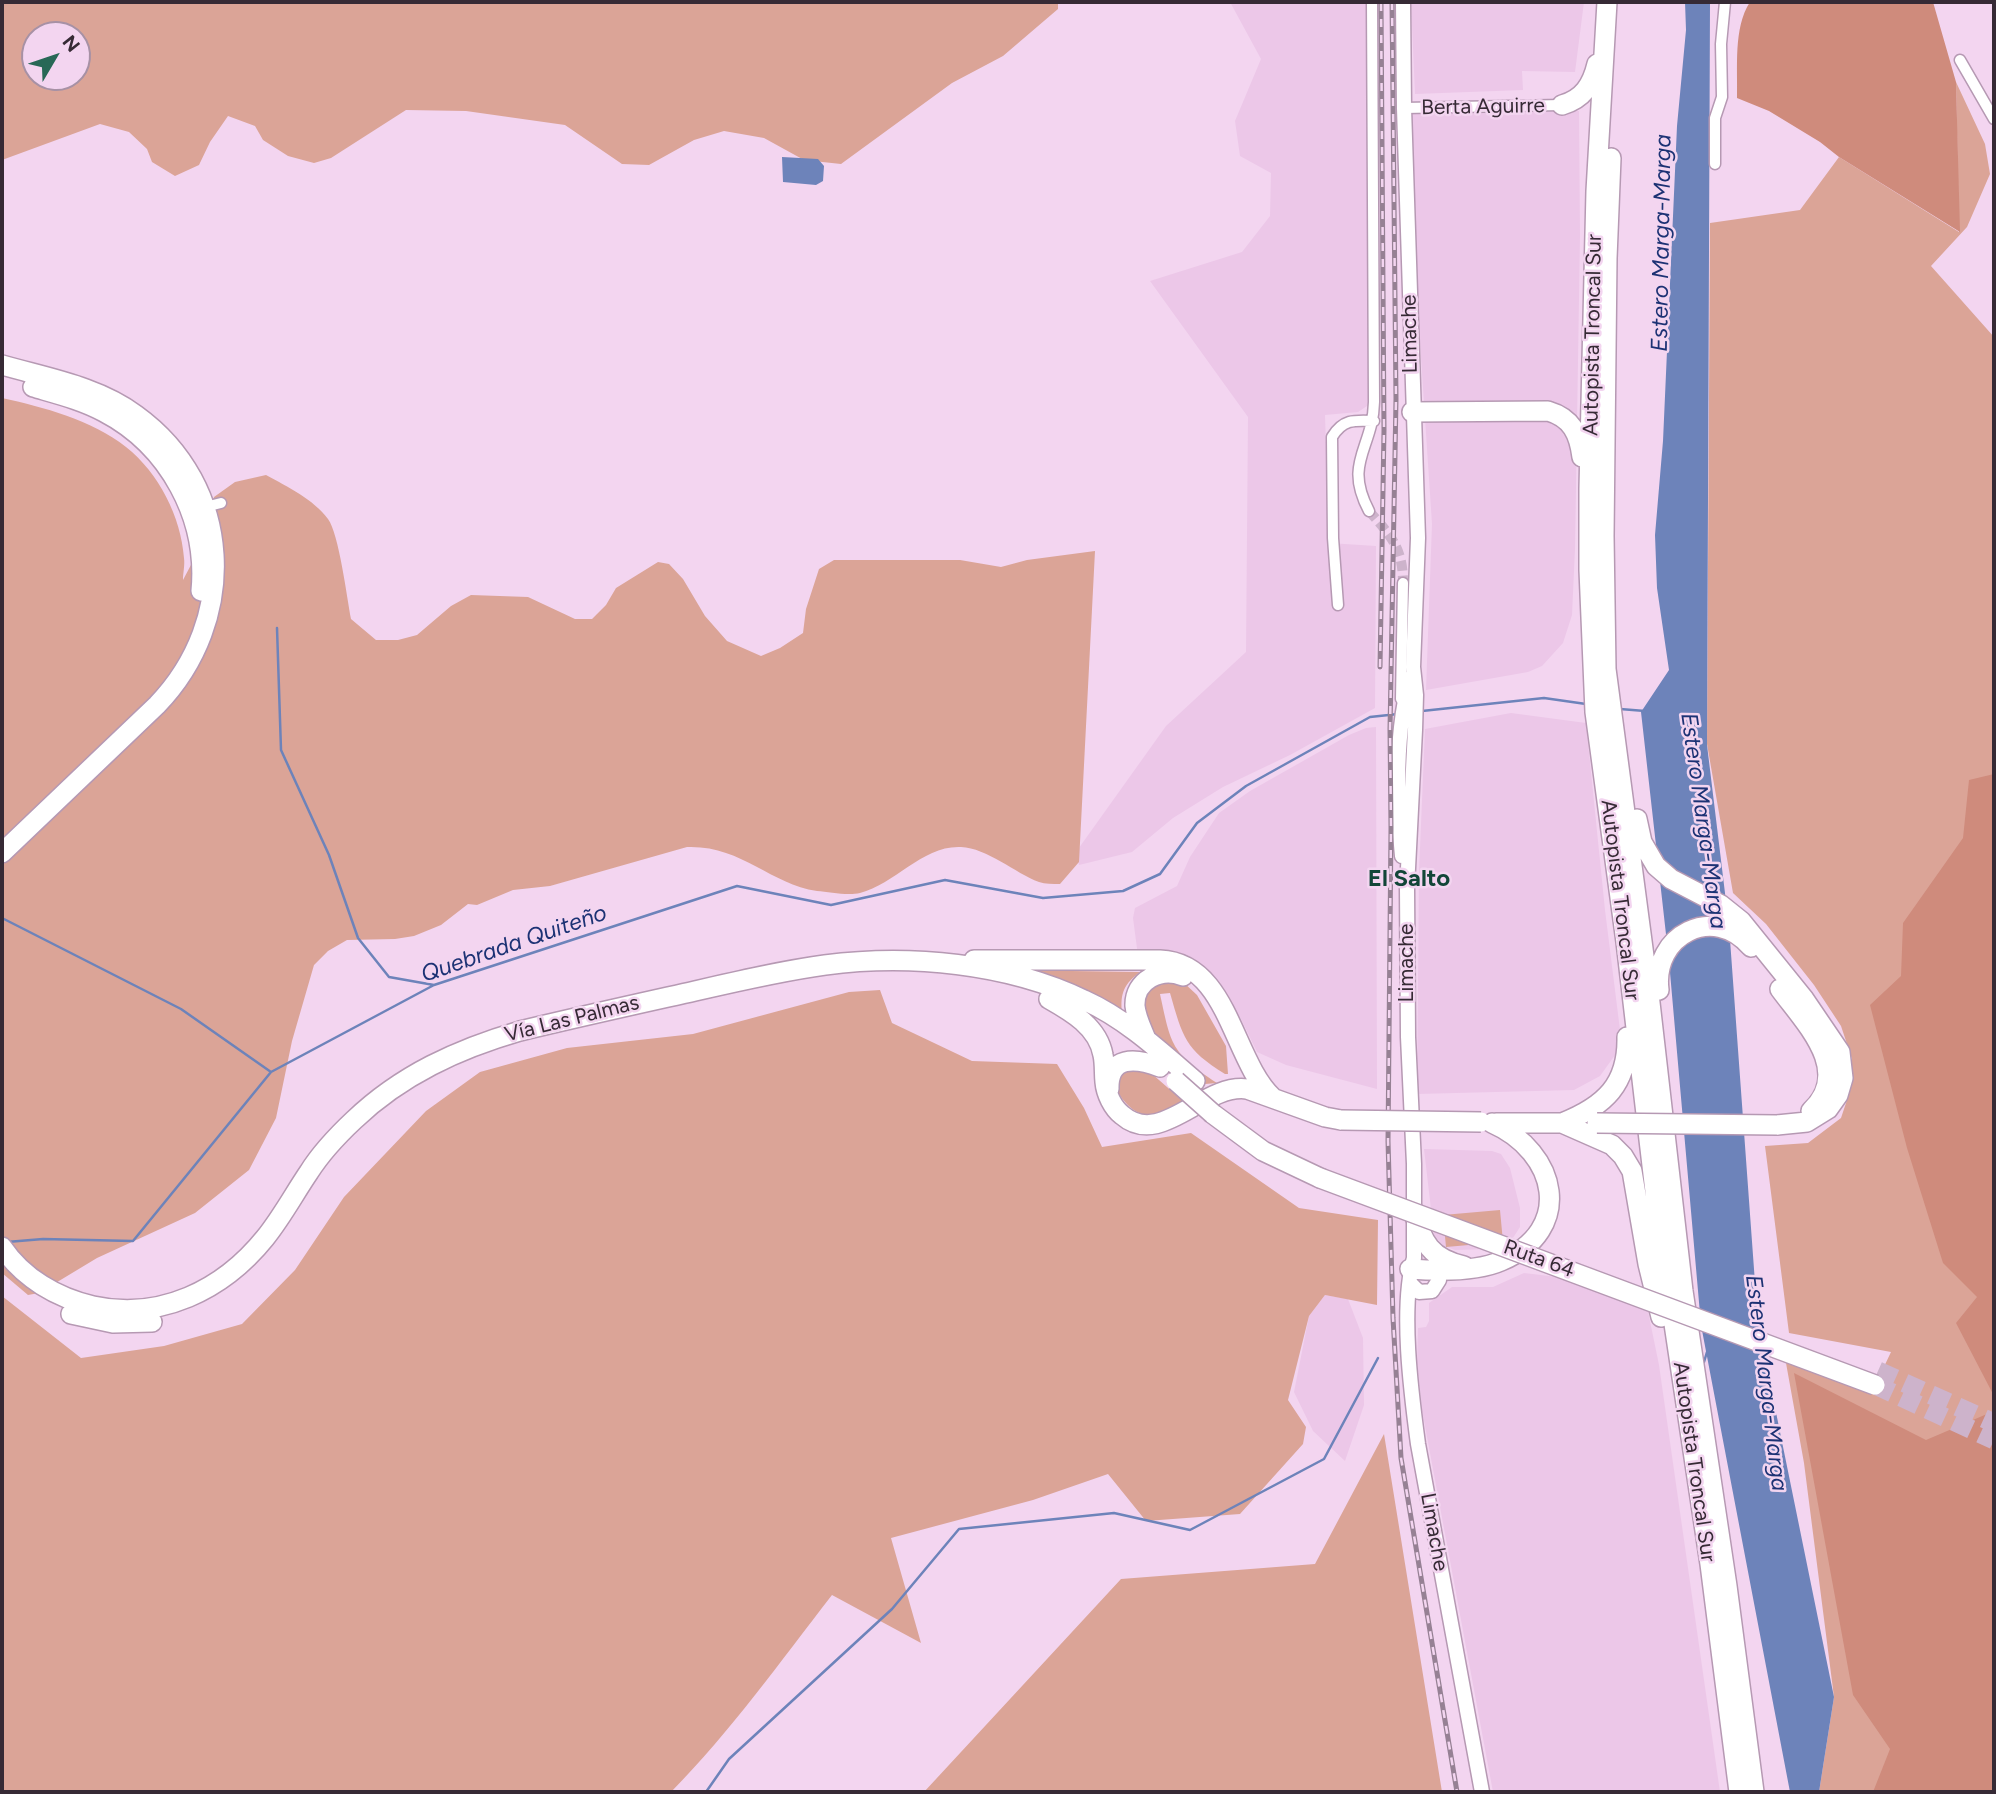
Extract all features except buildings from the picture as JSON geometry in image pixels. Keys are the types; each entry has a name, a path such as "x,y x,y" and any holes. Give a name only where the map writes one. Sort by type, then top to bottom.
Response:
{"highway":[{"name":"Autopista Troncal Sur","path":"1607,2 1596,191 1589,570 1649,994 1677,1242 1754,1792"},
{"name":"Autopista Troncal Sur","path":"1605,671 1608,246 1620,2"},
{"path":"1562,106 1578,98 1591,84 1605,25"},
{"path":"2,365 92,391 136,414 161,436 213,505 214,588 202,636 188,666 157,705 2,853"},
{"path":"2,377 88,405 118,420 144,440 166,464 183,492 199,538 202,571 199,603 191,634 169,676 148,700 2,835"},
{"path":"1412,412 1555,413 1569,422 1579,435 1589,488"},
{"path":"1049,999 1079,1018 1096,1036 1103,1055 1105,1084 1109,1097 1123,1116 1133,1123 1150,1125 1172,1118 1211,1096 1228,1100 1273,1098 1341,1120 1784,1125 1815,1119 1834,1102 1843,1079 1843,1061 1832,1037 1750,930 1721,905 1663,873 1650,858 1639,834 1610,714 1605,671"},
{"name":"Autopista Troncal Sur","path":"1610,714 1626,942 1658,1217 1710,1564 1739,1792"},
{"path":"1562,1123 1576,1117 1609,1094 1619,1081 1627,1058 1624,1004 1600,814 1594,734 1610,714"},
{"path":"1677,1242 1675,1171 1658,973 1662,956 1679,936 1694,929 1719,927 1734,933 1747,943 1819,1044 1829,1068 1827,1086 1820,1101 1809,1113 1784,1125"},
{"path":"919,962 1006,959 1166,960 1182,964 1201,977 1220,1003 1234,1027 1252,1072 1273,1098"},
{"name":"Vía Las Palmas","path":"4,1258 44,1287 85,1305 129,1310 159,1307 180,1301 213,1286 247,1258 275,1225 310,1169 354,1119 407,1078 457,1052 496,1038 784,971 850,962 919,962 993,972 1056,988 1102,1009 1146,1040 1186,1081"},
{"name":"Vía Las Palmas","path":"4,1258 19,1284 43,1301 83,1318 128,1324 172,1317 214,1300 255,1267 281,1237 329,1165 373,1117 417,1084 477,1055 519,1042 837,977 886,974 931,976 1005,987 1049,999 1098,1021 1125,1038 1160,1067 1228,1100"},
{"path":"1146,1040 1135,1008 1140,989 1148,979 1159,974 1177,974 1193,983 1202,992 1230,1040 1237,1069 1228,1100"},
{"path":"1109,1097 1111,1074 1123,1062 1139,1060 1160,1067"},
{"name":"Ruta 64","path":"1228,1100 1271,1141 1323,1172 1876,1378"},
{"path":"1410,1276 1494,1264 1521,1249 1540,1229 1548,1208 1548,1184 1540,1161 1521,1140 1486,1122"},
{"path":"1562,1123 1612,1145 1632,1171 1648,1264 1687,1417"},
{"path":"1414,1212 1423,1240 1431,1250 1446,1260 1469,1267"}],"main road":[{"name":"Limache","path":"1403,2 1412,412 1418,538 1413,667 1406,702 1410,732 1398,782 1399,833 1407,888 1408,1037 1412,1093 1414,1258 1410,1276 1409,1339 1412,1401 1482,1792"},
{"name":"Limache","path":"1408,1037 1404,1093 1405,1255 1410,1276"},
{"path":"1431,1250 1439,1271"}],"street":[{"name":"Limache","path":"1369,510 1357,475 1358,464 1374,421 1372,2"},
{"path":"1715,164 1715,118 1722,97 1721,44 1725,2"},
{"path":"1960,60 1994,119"},
{"name":"Berta Aguirre","path":"1404,108 1562,106"},
{"path":"1338,605 1333,538 1332,437 1337,429 1351,420 1374,421"},
{"name":"Limache","path":"1403,583 1406,702"}],"shaded area":[{"path":"2,2 1058,2 1058,9 1003,56 952,83 841,164 804,160 764,138 724,131 694,140 649,165 622,164 565,125 466,111 406,110 331,158 314,163 288,156 263,140 255,126 228,116 210,142 199,165 175,176 152,162 147,149 129,132 100,124 2,160"},
{"path":"1230,2 1366,2 1370,404 1358,412 1325,415 1329,543 1376,546 1375,708 1290,755 1223,787 1173,818 1132,852 1079,865 1076,852 1166,726 1246,652 1248,417 1150,281 1242,252 1270,216 1271,173 1240,156 1235,121 1261,59"},
{"path":"1411,2 1584,2 1575,72 1522,71 1523,90 1415,94"},
{"path":"1750,2 1933,2 1956,82 1960,232 1769,111 1737,98 1739,36"},
{"path":"1956,82 1985,144 1990,174 1967,227 1931,266 1994,337 1994,1792 1819,1792 1834,1697 1804,1463 1786,1363 1872,1392 1891,1352 1789,1333 1765,1146 1808,1143 1841,1118 1850,1091 1852,1059 1841,1026 1814,985 1766,924 1733,893 1707,744 1710,223 1800,210 1839,157 1959,232"},
{"path":"1579,111 1580,236 1572,615 1563,643 1542,666 1528,672 1426,690 1432,524 1413,237 1412,113"},
{"path":"2,398 50,410 83,422 113,438 138,458 158,483 173,512 182,543 183,580 192,563 214,497 235,482 266,475 300,494 328,519 339,552 351,619 376,640 398,640 417,635 451,606 471,595 528,597 575,619 592,619 606,605 616,588 658,562 669,564 683,579 705,616 727,641 761,656 780,648 803,633 806,609 819,569 834,560 960,560 1001,567 1027,560 1095,551 1079,862 1060,884 1046,884 971,848 947,848 922,858 873,888 860,893 844,894 800,887 723,852 687,847 550,886 513,890 477,905 468,904 441,925 414,936 347,940 328,951 314,965 292,1041 276,1118 249,1170 195,1213 97,1258 39,1293 28,1295 2,1273"},
{"path":"1511,713 1586,723 1621,1038 1615,1055 1600,1076 1574,1090 1417,1094 1419,872 1425,729"},
{"path":"1376,727 1377,1089 1286,1065 1257,1052 1222,989 1138,956 1133,918 1135,908 1177,886 1190,857 1219,813 1250,791 1349,735"},
{"path":"1994,774 1994,1396 1956,1323 1977,1297 1943,1263 1907,1148 1870,1005 1901,976 1903,923 1963,838 1969,780"},
{"path":"1004,970 1140,972 1124,990 1122,1013"},
{"path":"1160,977 1182,981 1197,995 1226,1046 1228,1074 1193,1049 1178,1021 1170,993 1160,994 1175,1046 1190,1064 1217,1083 1205,1084 1164,1049 1147,1028 1142,1016 1143,996"},
{"path":"880,990 892,1023 972,1061 1057,1064 1084,1108 1102,1147 1191,1133 1299,1208 1378,1220 1377,1305 1325,1295 1309,1316 1288,1400 1306,1427 1303,1444 1240,1514 1146,1521 1108,1474 1033,1500 891,1538 921,1643 832,1595 735,1721 671,1792 2,1792 2,1296 81,1358 164,1346 242,1324 295,1270 344,1197 426,1111 480,1072 567,1048 693,1034 849,992"},
{"path":"1125,1068 1151,1073 1183,1101 1152,1115 1134,1110 1121,1097 1115,1086"},
{"path":"1424,1149 1492,1151 1501,1154 1510,1168 1520,1208 1520,1227 1511,1241 1494,1249 1455,1250 1444,1246 1434,1235"},
{"path":"1500,1210 1503,1242 1446,1247 1443,1215"},
{"path":"1524,1273 1643,1287 1659,1365 1720,1792 1493,1792 1422,1410 1417,1361 1418,1328 1426,1327 1429,1321 1429,1303 1452,1287 1493,1287"},
{"path":"1325,1295 1348,1299 1363,1338 1364,1405 1345,1461 1313,1431 1294,1392 1309,1316"},
{"path":"1794,1373 1926,1440 1994,1411 1994,1792 1873,1792 1890,1749 1853,1695"},
{"path":"1384,1434 1442,1792 924,1792 1121,1579 1315,1564"}],"water":[{"name":"Estero Marga-Marga","path":"1685,2 1710,2 1707,745 1729,926 1758,1324 1834,1697 1819,1792 1790,1792 1701,1325 1669,961 1641,712 1669,670 1657,588 1655,535 1663,441 1677,126 1686,30"},
{"path":"782,157 818,159 824,166 823,181 816,185 783,182"}],"waterway":[{"path":"277,628 281,750 329,855 358,938 389,977 434,985"},
{"path":"1422,711 1544,698 1586,704"},
{"path":"1620,709 1645,711"},
{"name":"Quebrada Quiteño","path":"7,1242 43,1239 133,1241 271,1072 434,985 737,886 831,905 945,880 1043,898 1123,891 1160,874 1197,823 1246,786 1370,717 1398,714"},
{"path":"2,918 181,1009 271,1072"},
{"path":"1704,1362 1707,1352"},
{"path":"706,1792 729,1759 892,1609 959,1529 1114,1513 1190,1530 1324,1459 1378,1358"}],"tunnel":[{"path":"1369,511 1384,528 1398,551 1403,583"},
{"path":"1878,1371 1994,1423"},
{"path":"1875,1385 1994,1440"}],"railway":[{"path":"1380,667 1384,430 1381,2"},
{"path":"1392,2 1396,399 1390,729 1388,1141 1393,1318 1401,1458 1457,1792"}],"district":[{"name":"El Salto","path":"1409,879"}]}
